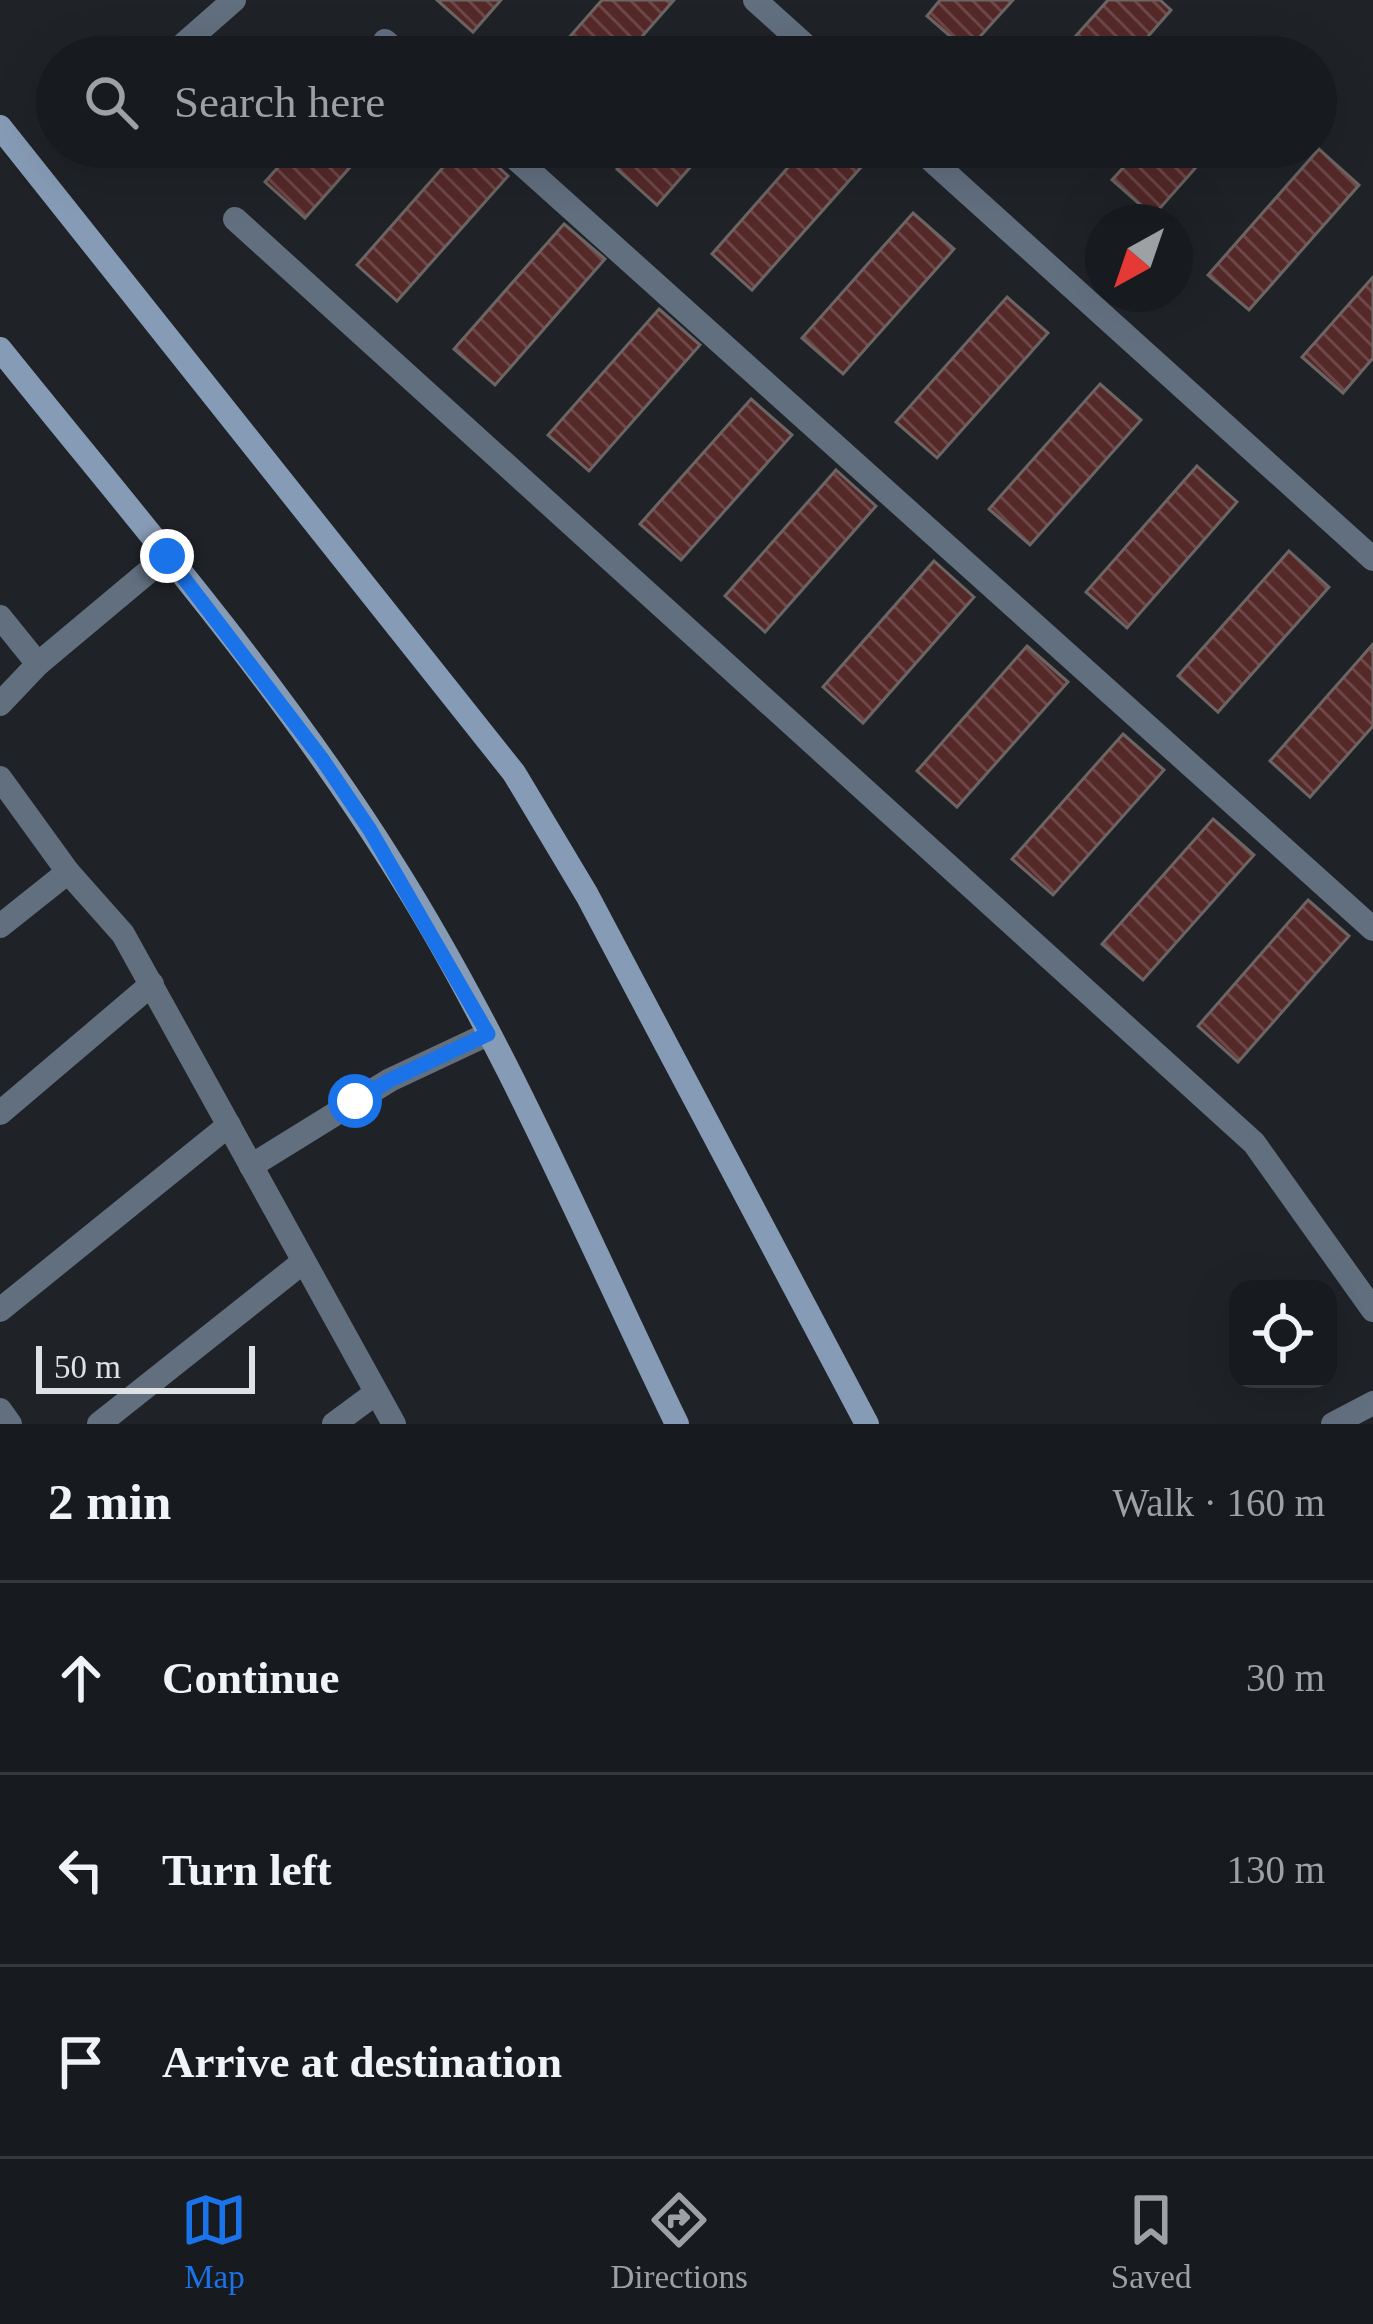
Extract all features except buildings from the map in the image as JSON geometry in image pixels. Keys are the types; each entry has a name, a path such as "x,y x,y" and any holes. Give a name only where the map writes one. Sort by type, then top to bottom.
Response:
{"main road":[{"path":"0,127 514,773 587,895 867,1424"},
{"path":"0,349 167,556 322,759 382,847 488,1034 677,1424"}],"street":[{"path":"193,36 234,0"},
{"path":"755,0 795,36"},
{"path":"526,168 1373,929"},
{"path":"940,168 1373,559"},
{"path":"236,219 1254,1143 1373,1310"},
{"path":"0,704 38,664 167,556"},
{"path":"0,616 38,664"},
{"path":"0,778 68,872 123,934 394,1424"},
{"path":"0,926 68,872"},
{"path":"0,1113 152,984"},
{"path":"251,1166 390,1080 488,1034"},
{"path":"0,1310 229,1125"},
{"path":"99,1424 303,1262"},
{"path":"334,1424 376,1394"},
{"path":"1333,1424 1373,1403"},
{"path":"0,1410 10,1424"}],"route":[{"path":"167,556 322,759 370,830 488,1034 355,1101"}]}
